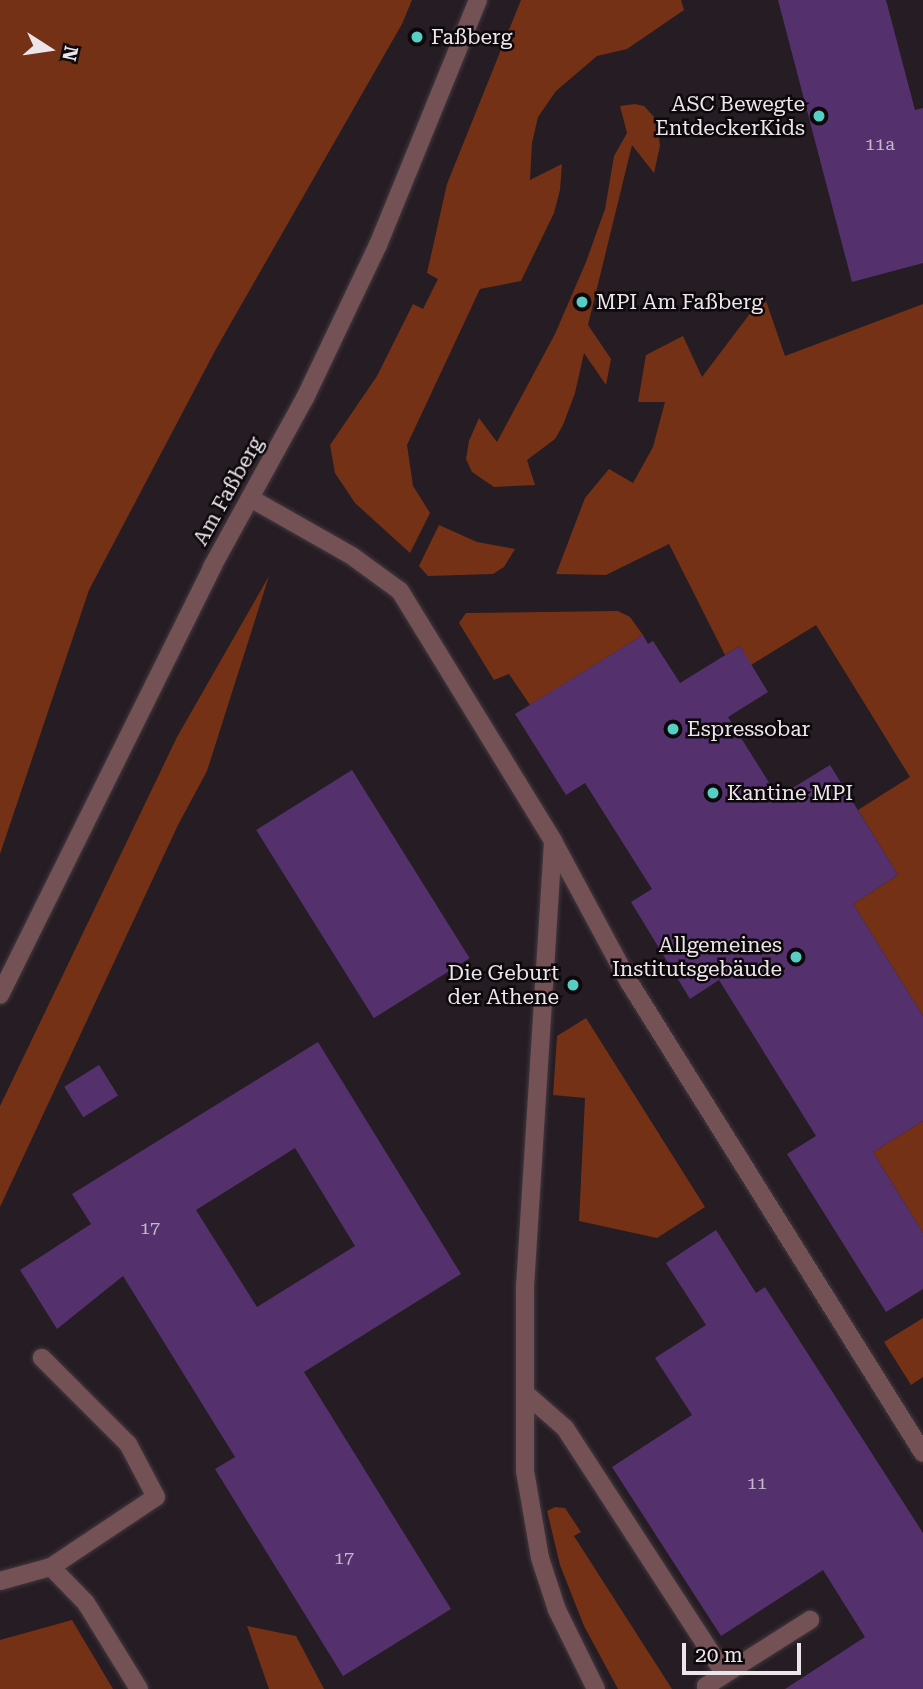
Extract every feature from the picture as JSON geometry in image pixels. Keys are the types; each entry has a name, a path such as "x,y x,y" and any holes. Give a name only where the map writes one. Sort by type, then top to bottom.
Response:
{"street":[{"name":"Am Faßberg","path":"0,995 250,498 305,398 378,245 478,0"},
{"path":"250,498 352,556 400,591 553,841 629,982 923,1452"},
{"path":"553,841 525,1286 525,1471 540,1558 557,1610 596,1689"},
{"path":"0,1581 51,1567 156,1497 128,1444 42,1358"},
{"path":"525,1393 565,1428 724,1674"},
{"path":"51,1567 86,1603 139,1689"},
{"path":"709,1689 706,1686 810,1620"}],"shaded area":[{"path":"0,0 412,0 402,24 216,349 89,590 0,854"},
{"path":"521,0 681,0 684,10 627,49 597,56 556,91 538,117 532,143 530,180 562,164 560,190 554,213 521,281 480,289 407,445 413,486 430,513 410,553 355,503 335,473 330,445 377,376 413,304 423,309 438,279 427,273 447,184"},
{"path":"620,106 644,106 657,120 660,146 654,173 632,145 588,325 611,359 606,385 584,353 575,393 563,425 555,439 527,460 535,485 494,487 472,472 466,459 469,441 479,418 497,442 555,334 605,209 614,156 627,133"},
{"path":"764,295 785,356 923,304 923,1016 853,904 898,875 858,810 910,777 816,625 751,665 740,646 725,655 669,544 606,575 556,574 585,498 609,469 633,483 653,447 665,402 638,402 646,355 683,336 702,377"},
{"path":"439,525 477,542 515,549 504,567 493,574 428,576 419,566"},
{"path":"269,576 207,771 178,825 0,1207 0,1106 177,737"},
{"path":"618,611 630,617 643,635 530,705 509,674 494,680 459,623 466,613"},
{"path":"586,1018 705,1207 657,1238 579,1221 585,1098 553,1095 557,1036"},
{"path":"923,1121 923,1233 873,1152"},
{"path":"923,1318 923,1377 911,1385 884,1342"},
{"path":"555,1507 565,1508 581,1532 574,1536 672,1689 618,1689 584,1626 560,1565 547,1511"},
{"path":"72,1620 113,1689 0,1689 0,1640"},
{"path":"247,1626 296,1636 324,1689 269,1689"}],"building":[{"path":"778,0 886,0 915,110 923,108 923,263 852,282"},
{"name":"Allgemeines Institutsgebäude","path":"643,635 648,644 653,641 680,683 740,646 768,692 728,717 778,797 830,765 898,875 853,904 923,1016 923,1121 873,1152 923,1233 923,1289 886,1312 787,1154 816,1136 719,980 690,999 631,902 652,889 585,783 566,795 515,714"},
{"path":"352,770 470,958 374,1018 256,830"},
{"path":"318,1042 461,1274 304,1372 451,1609 343,1676 215,1469 235,1457 123,1276 57,1329 20,1270 91,1224 72,1194","holes":["295,1148 355,1246 257,1307 196,1210"]},
{"path":"99,1065 118,1096 83,1117 64,1087"},
{"path":"716,1230 756,1293 765,1287 923,1533 923,1689 785,1689 865,1637 823,1570 721,1636 612,1467 692,1415 655,1358 706,1325 666,1263"}],"place":[{"name":"Faßberg","path":"417,37"},
{"name":"ASC Bewegte EntdeckerKids","path":"819,116"},
{"name":"MPI Am Faßberg","path":"582,302"},
{"name":"Espressobar","path":"673,729"},
{"name":"Kantine MPI","path":"713,793"},
{"name":"Allgemeines Institutsgebäude","path":"796,957"},
{"name":"Die Geburt der Athene","path":"573,985"}]}
